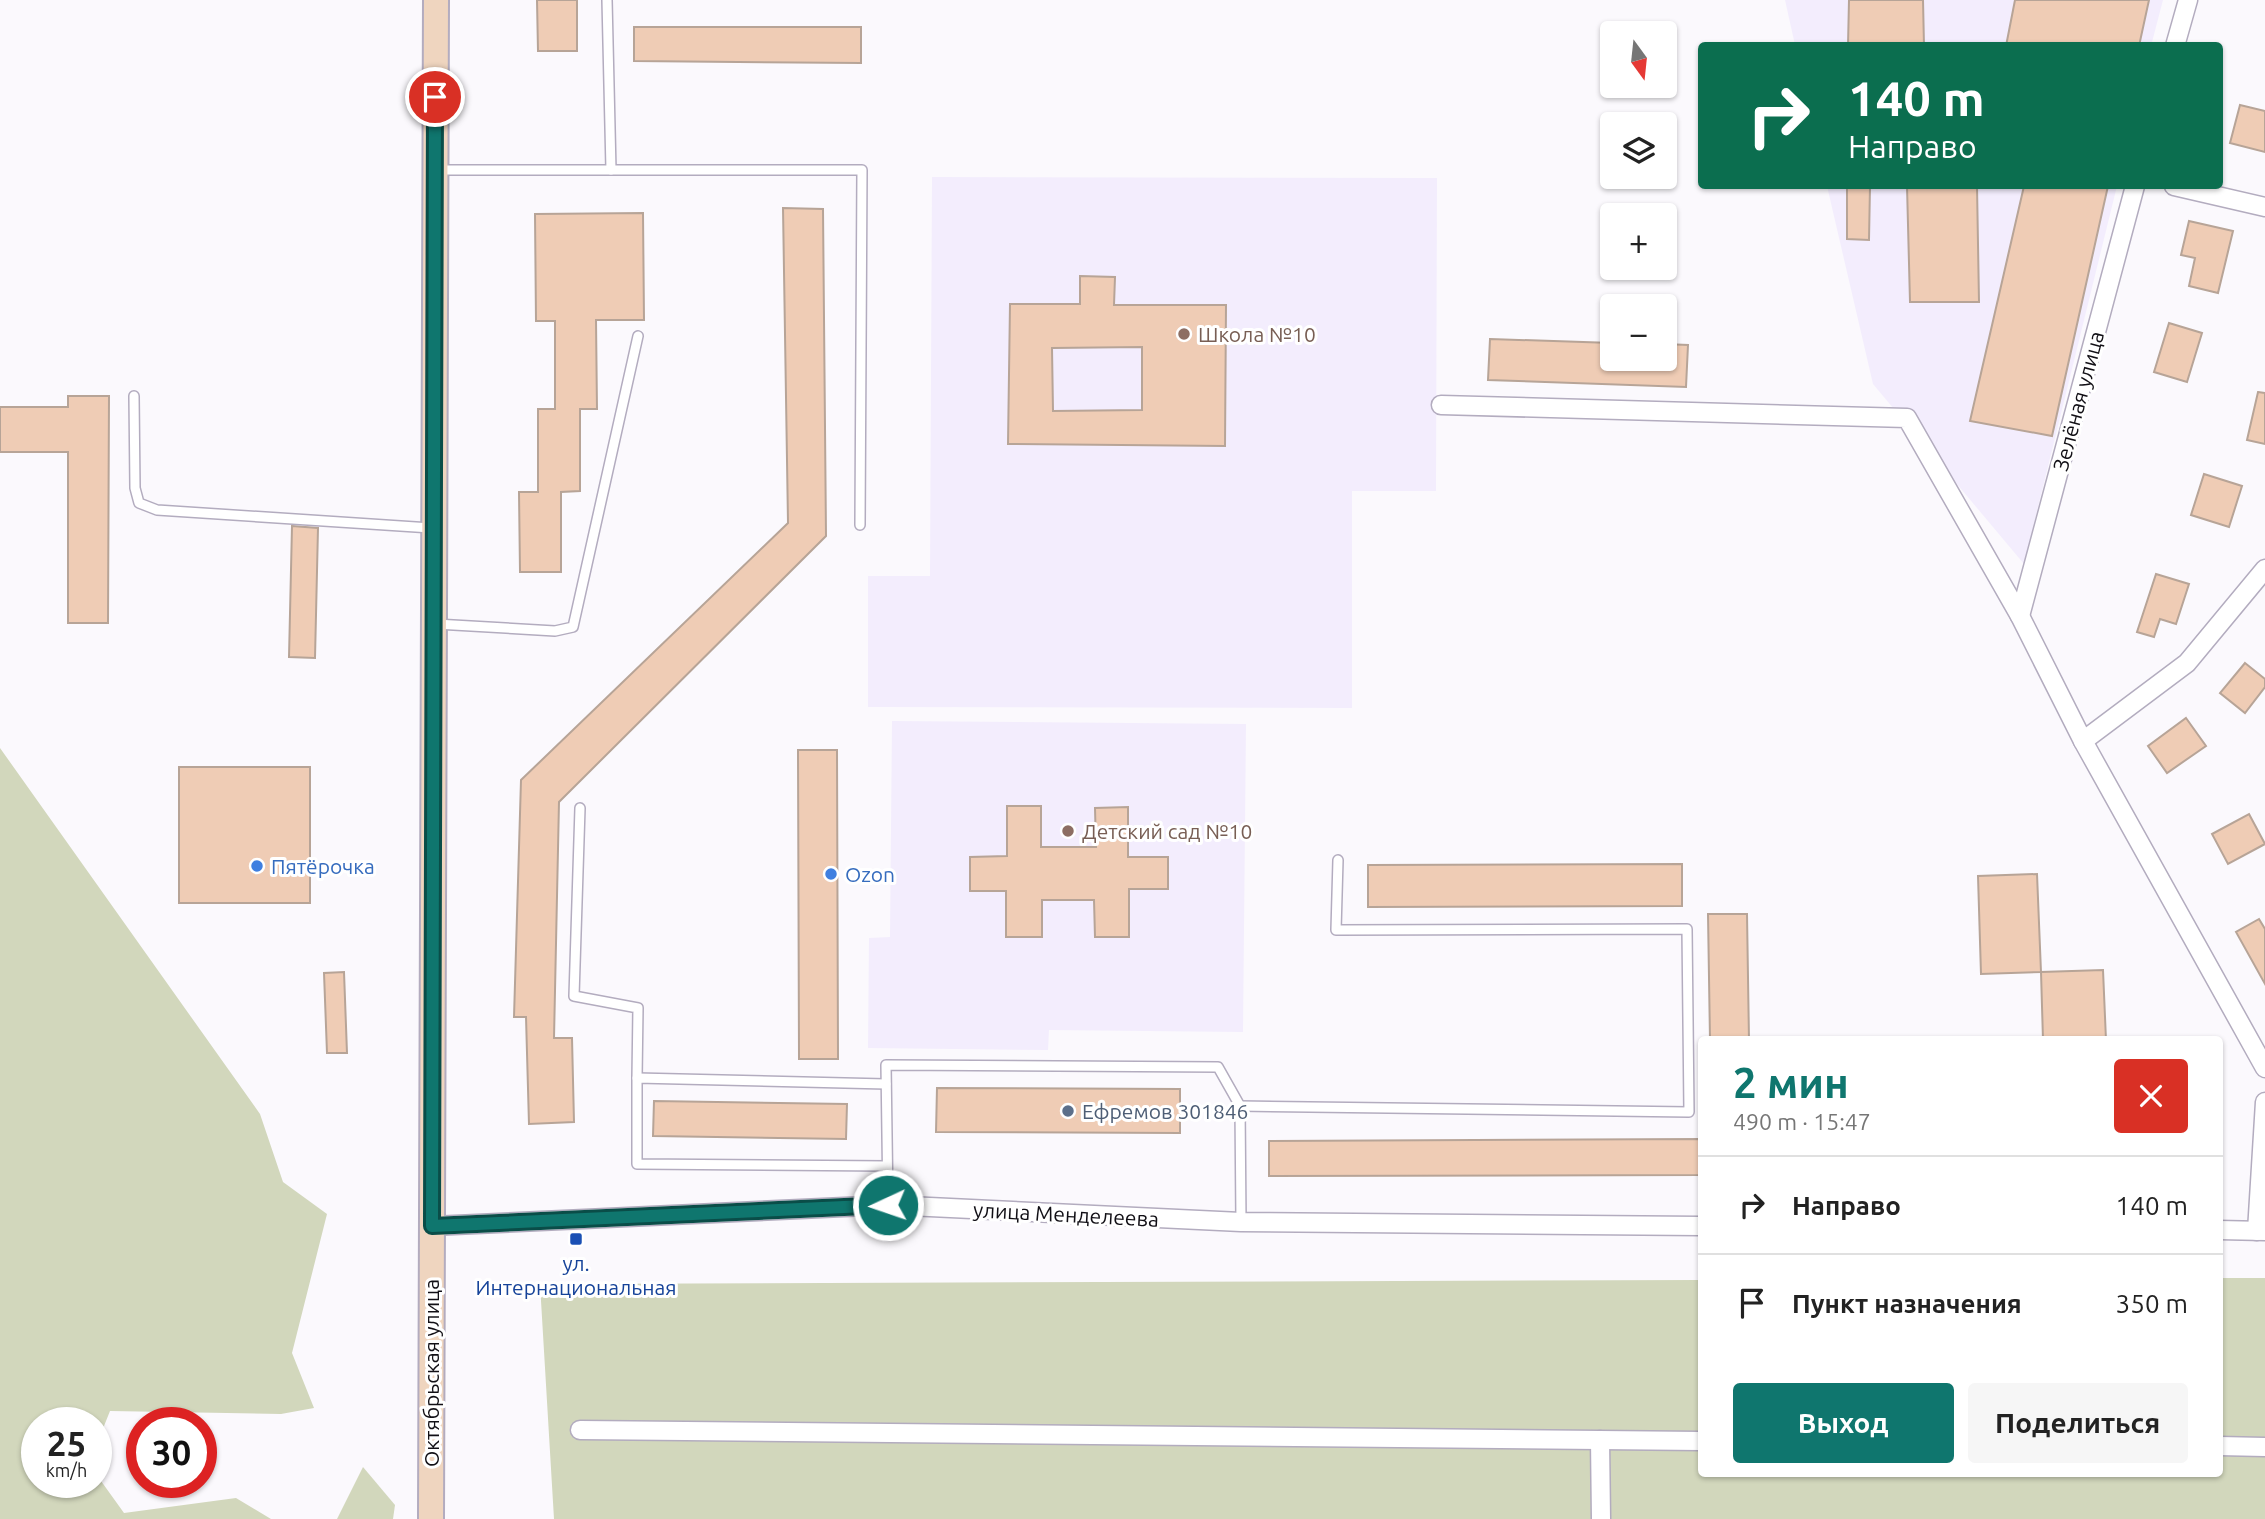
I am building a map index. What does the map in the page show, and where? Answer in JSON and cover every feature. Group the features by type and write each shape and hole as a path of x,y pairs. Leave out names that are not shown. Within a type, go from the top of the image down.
{"street":[{"name":"Октябрьская улица","path":"431,1519 436,0"},
{"path":"2176,42 2188,0"},
{"name":"Зелёная улица","path":"2020,616 2134,189"},
{"path":"2188,189 2265,207"},
{"path":"1441,405 1907,418 2020,616 2083,741 2265,1068"},
{"path":"2083,741 2187,663 2265,569"},
{"path":"2223,1230 2261,1231 2265,1102"},
{"name":"улица Менделеева","path":"432,1226 888,1205 1241,1222 1698,1226"},
{"path":"580,1430 1698,1441"},
{"path":"1600,1440 1601,1519"},
{"path":"2223,1446 2265,1447"}],"lane":[{"path":"607,0 611,170"},
{"path":"434,170 862,170 860,525"},
{"path":"432,624 555,631 573,627 638,335"},
{"path":"134,396 135,488 139,503 157,510 433,528"},
{"path":"580,807 574,996 638,1008 637,1164 887,1166"},
{"path":"1240,1106 1689,1112 1687,929 1336,930 1338,860"},
{"path":"888,1205 886,1065 1219,1067 1240,1106 1241,1222"},
{"path":"637,1078 886,1084"}],"shaded area":[{"path":"1785,0 2163,0 2152,42 1794,42"},
{"name":"Школа №10","path":"932,177 1437,178 1436,491 1352,491 1352,708 868,707 868,576 930,576"},
{"path":"1828,189 2116,189 2024,564 1873,384"},
{"name":"Детский сад №10","path":"892,721 1246,724 1243,1032 1049,1030 1048,1050 868,1048 869,938 890,937"}],"green space":[{"path":"0,748 260,1114 283,1182 327,1214 292,1353 314,1408 281,1414 217,1413 217,1407 126,1407 126,1411 112,1411 112,1407 21,1407 21,1498 112,1496 124,1513 236,1498 271,1519 0,1519"},
{"path":"2223,1278 2265,1278 2265,1519 554,1519 540,1284 1698,1280 1698,1477 2223,1477"},
{"path":"363,1467 395,1505 393,1519 337,1519"}],"building":[{"path":"537,0 577,0 577,51 538,51"},
{"path":"1849,0 1923,0 1924,42 1848,42"},
{"path":"2015,0 2149,0 2140,42 2007,42"},
{"path":"634,27 861,27 861,63 634,61"},
{"path":"2240,105 2265,111 2265,152 2230,143"},
{"path":"1847,189 1870,189 1869,240 1847,239"},
{"path":"1907,189 1977,189 1979,302 1910,302"},
{"path":"2023,189 2107,189 2052,436 1970,421"},
{"path":"783,208 823,209 826,536 559,802 554,1038 572,1038 574,1122 529,1124 526,1017 514,1017 521,780 788,523"},
{"path":"643,213 644,320 596,320 597,409 580,409 580,491 561,492 561,572 520,572 519,492 538,492 538,409 555,409 555,321 536,321 535,214"},
{"path":"2189,221 2233,231 2218,293 2189,286 2195,258 2181,255"},
{"path":"1080,276 1115,277 1114,305 1226,305 1225,446 1008,444 1010,304 1080,304","holes":["1142,347 1142,410 1053,411 1052,348"]},
{"path":"2169,323 2202,333 2187,382 2154,372"},
{"path":"1490,339 1600,343 1600,371 1677,371 1677,345 1688,345 1686,387 1488,380"},
{"path":"2258,392 2265,393 2265,444 2247,440"},
{"path":"68,396 109,396 108,623 68,623 68,452 0,452 0,407 68,407"},
{"path":"2204,474 2242,486 2229,527 2191,515"},
{"path":"292,526 318,528 315,658 289,657"},
{"path":"2156,574 2189,584 2176,624 2160,619 2154,637 2137,632"},
{"path":"2245,663 2265,679 2265,687 2245,713 2220,693"},
{"path":"2186,718 2206,746 2167,773 2148,746"},
{"path":"798,750 837,750 838,1059 799,1059"},
{"path":"179,767 310,767 310,903 179,903"},
{"path":"1007,806 1041,806 1041,847 1096,847 1095,808 1128,807 1128,857 1168,857 1168,889 1129,889 1129,937 1095,937 1094,900 1042,900 1042,937 1006,937 1006,891 970,891 970,857 1007,856"},
{"path":"2249,814 2265,844 2228,864 2212,834"},
{"path":"1682,864 1682,906 1368,907 1368,865"},
{"path":"2037,874 2041,972 1981,974 1978,876"},
{"path":"1708,914 1747,914 1749,1036 1710,1036"},
{"path":"2259,919 2265,929 2265,984 2236,932"},
{"path":"2103,970 2106,1036 2043,1036 2041,972"},
{"path":"344,972 347,1053 327,1053 324,973"},
{"path":"937,1088 1180,1089 1180,1133 936,1132"},
{"path":"654,1101 847,1104 846,1139 653,1136"},
{"path":"1698,1139 1698,1175 1269,1176 1269,1141"}],"place":[{"name":"Школа №10","path":"1184,334"},
{"name":"Детский сад №10","path":"1068,831"},
{"name":"Пятёрочка","path":"257,866"},
{"name":"Ozon","path":"831,874"},
{"name":"Ефремов 301846","path":"1068,1111"},
{"name":"ул. Интернациональная","path":"576,1239"}],"route":[{"path":"435,97 432,1226 888,1205"}]}
